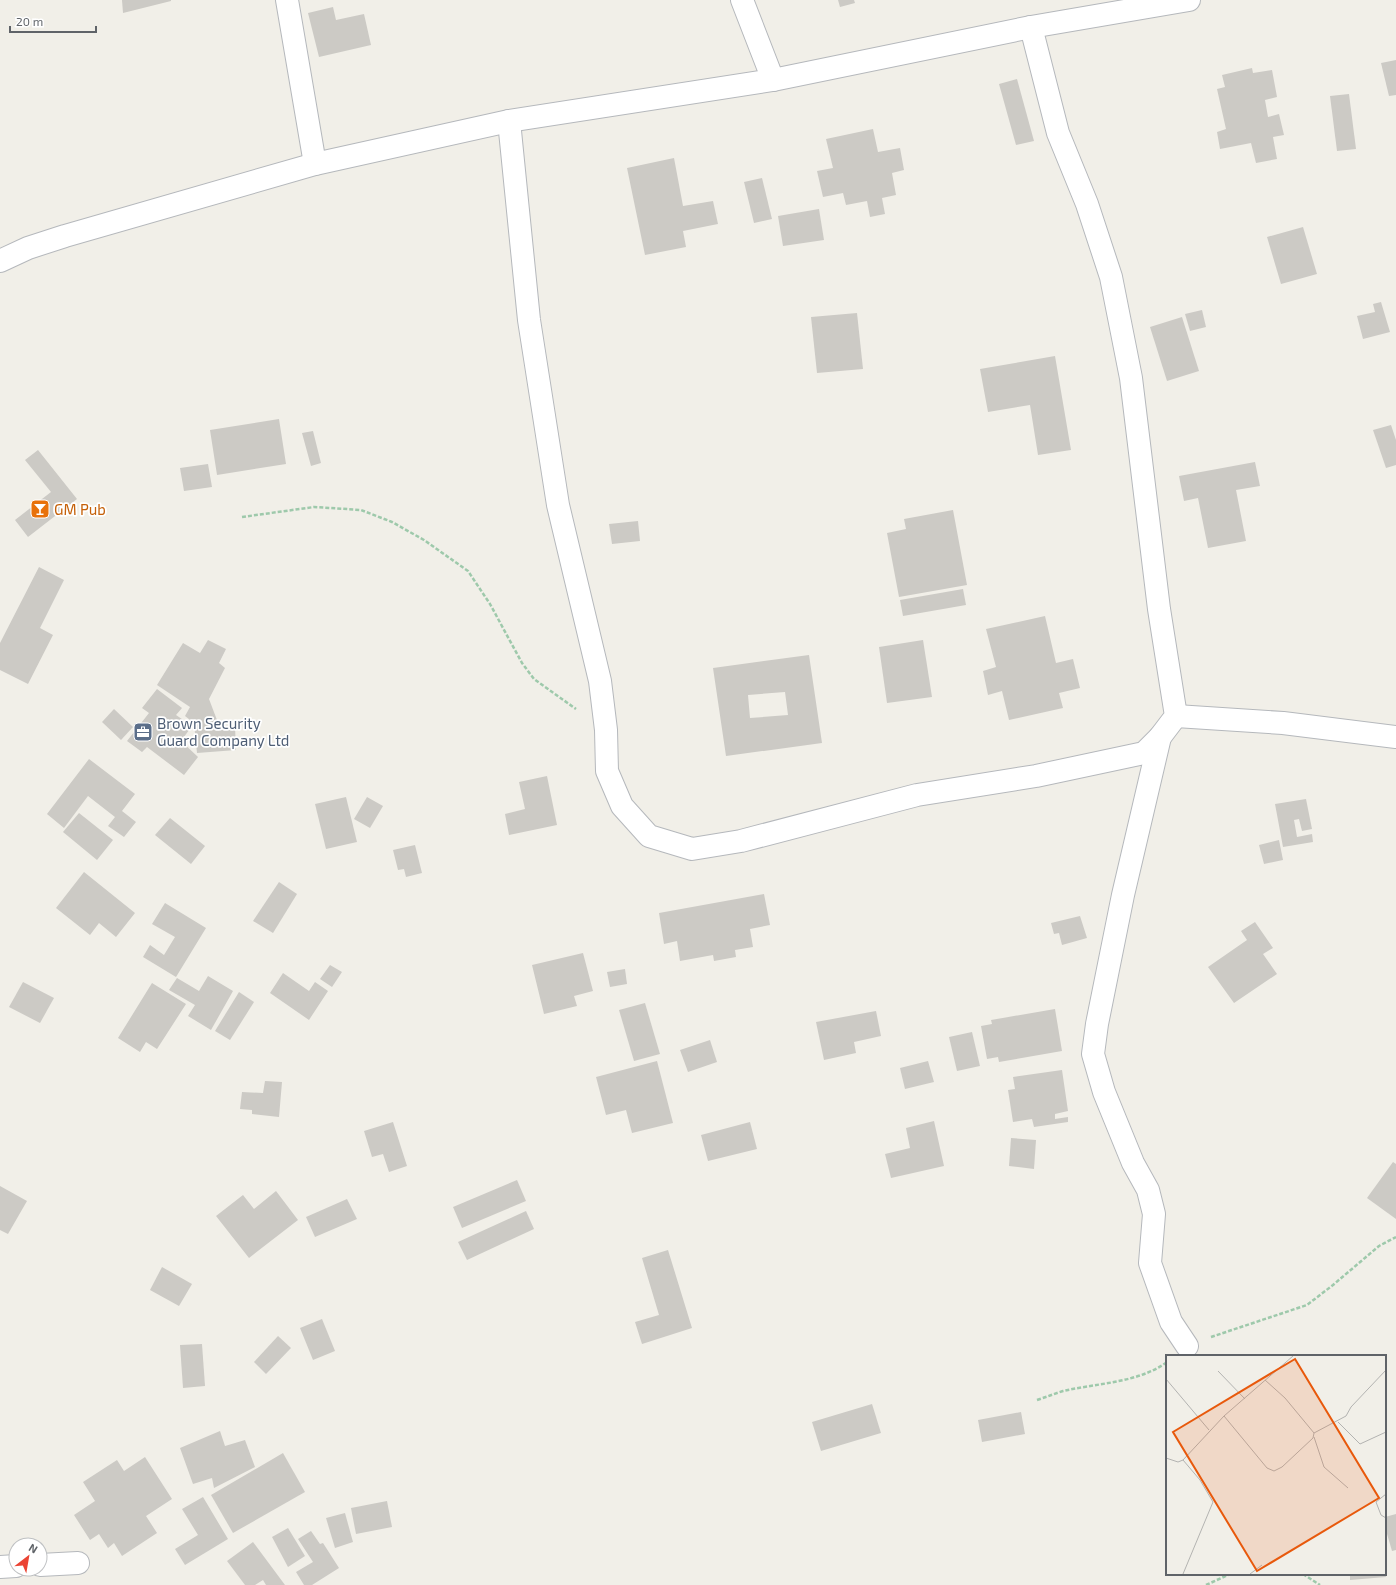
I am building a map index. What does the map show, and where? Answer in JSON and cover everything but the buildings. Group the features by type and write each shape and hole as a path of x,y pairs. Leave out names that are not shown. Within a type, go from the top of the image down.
{"street":[{"path":"287,0 315,164"},
{"path":"742,0 773,80"},
{"path":"0,261 28,248 65,236 315,164 509,121 773,80 1031,27 1189,0"},
{"path":"509,121 529,320 558,505 600,681 606,730 607,771 622,806 649,836 692,849 740,841 917,795 1036,776 1144,753 1160,737 1176,716 1159,609 1131,378 1111,277 1087,204 1058,133 1031,27"},
{"path":"1176,716 1283,723 1396,737"},
{"path":"1160,737 1123,895 1097,1024 1093,1054 1104,1092 1133,1163 1148,1190 1154,1214 1150,1263 1170,1322 1187,1346"},
{"path":"48,1565 78,1563"}],"path":[{"path":"242,517 314,507 361,510 392,522 424,540 468,571 490,604 522,663 534,679 606,730"},
{"path":"1187,1346 1307,1305 1379,1246 1396,1237"},
{"path":"1037,1400 1062,1392 1131,1378 1157,1369 1166,1362"},
{"path":"1206,1585 1228,1575"},
{"path":"1305,1575 1320,1585"}],"place":[{"name":"GM Pub","path":"40,509"},
{"name":"Brown Security Guard Company Ltd","path":"143,732"}]}
